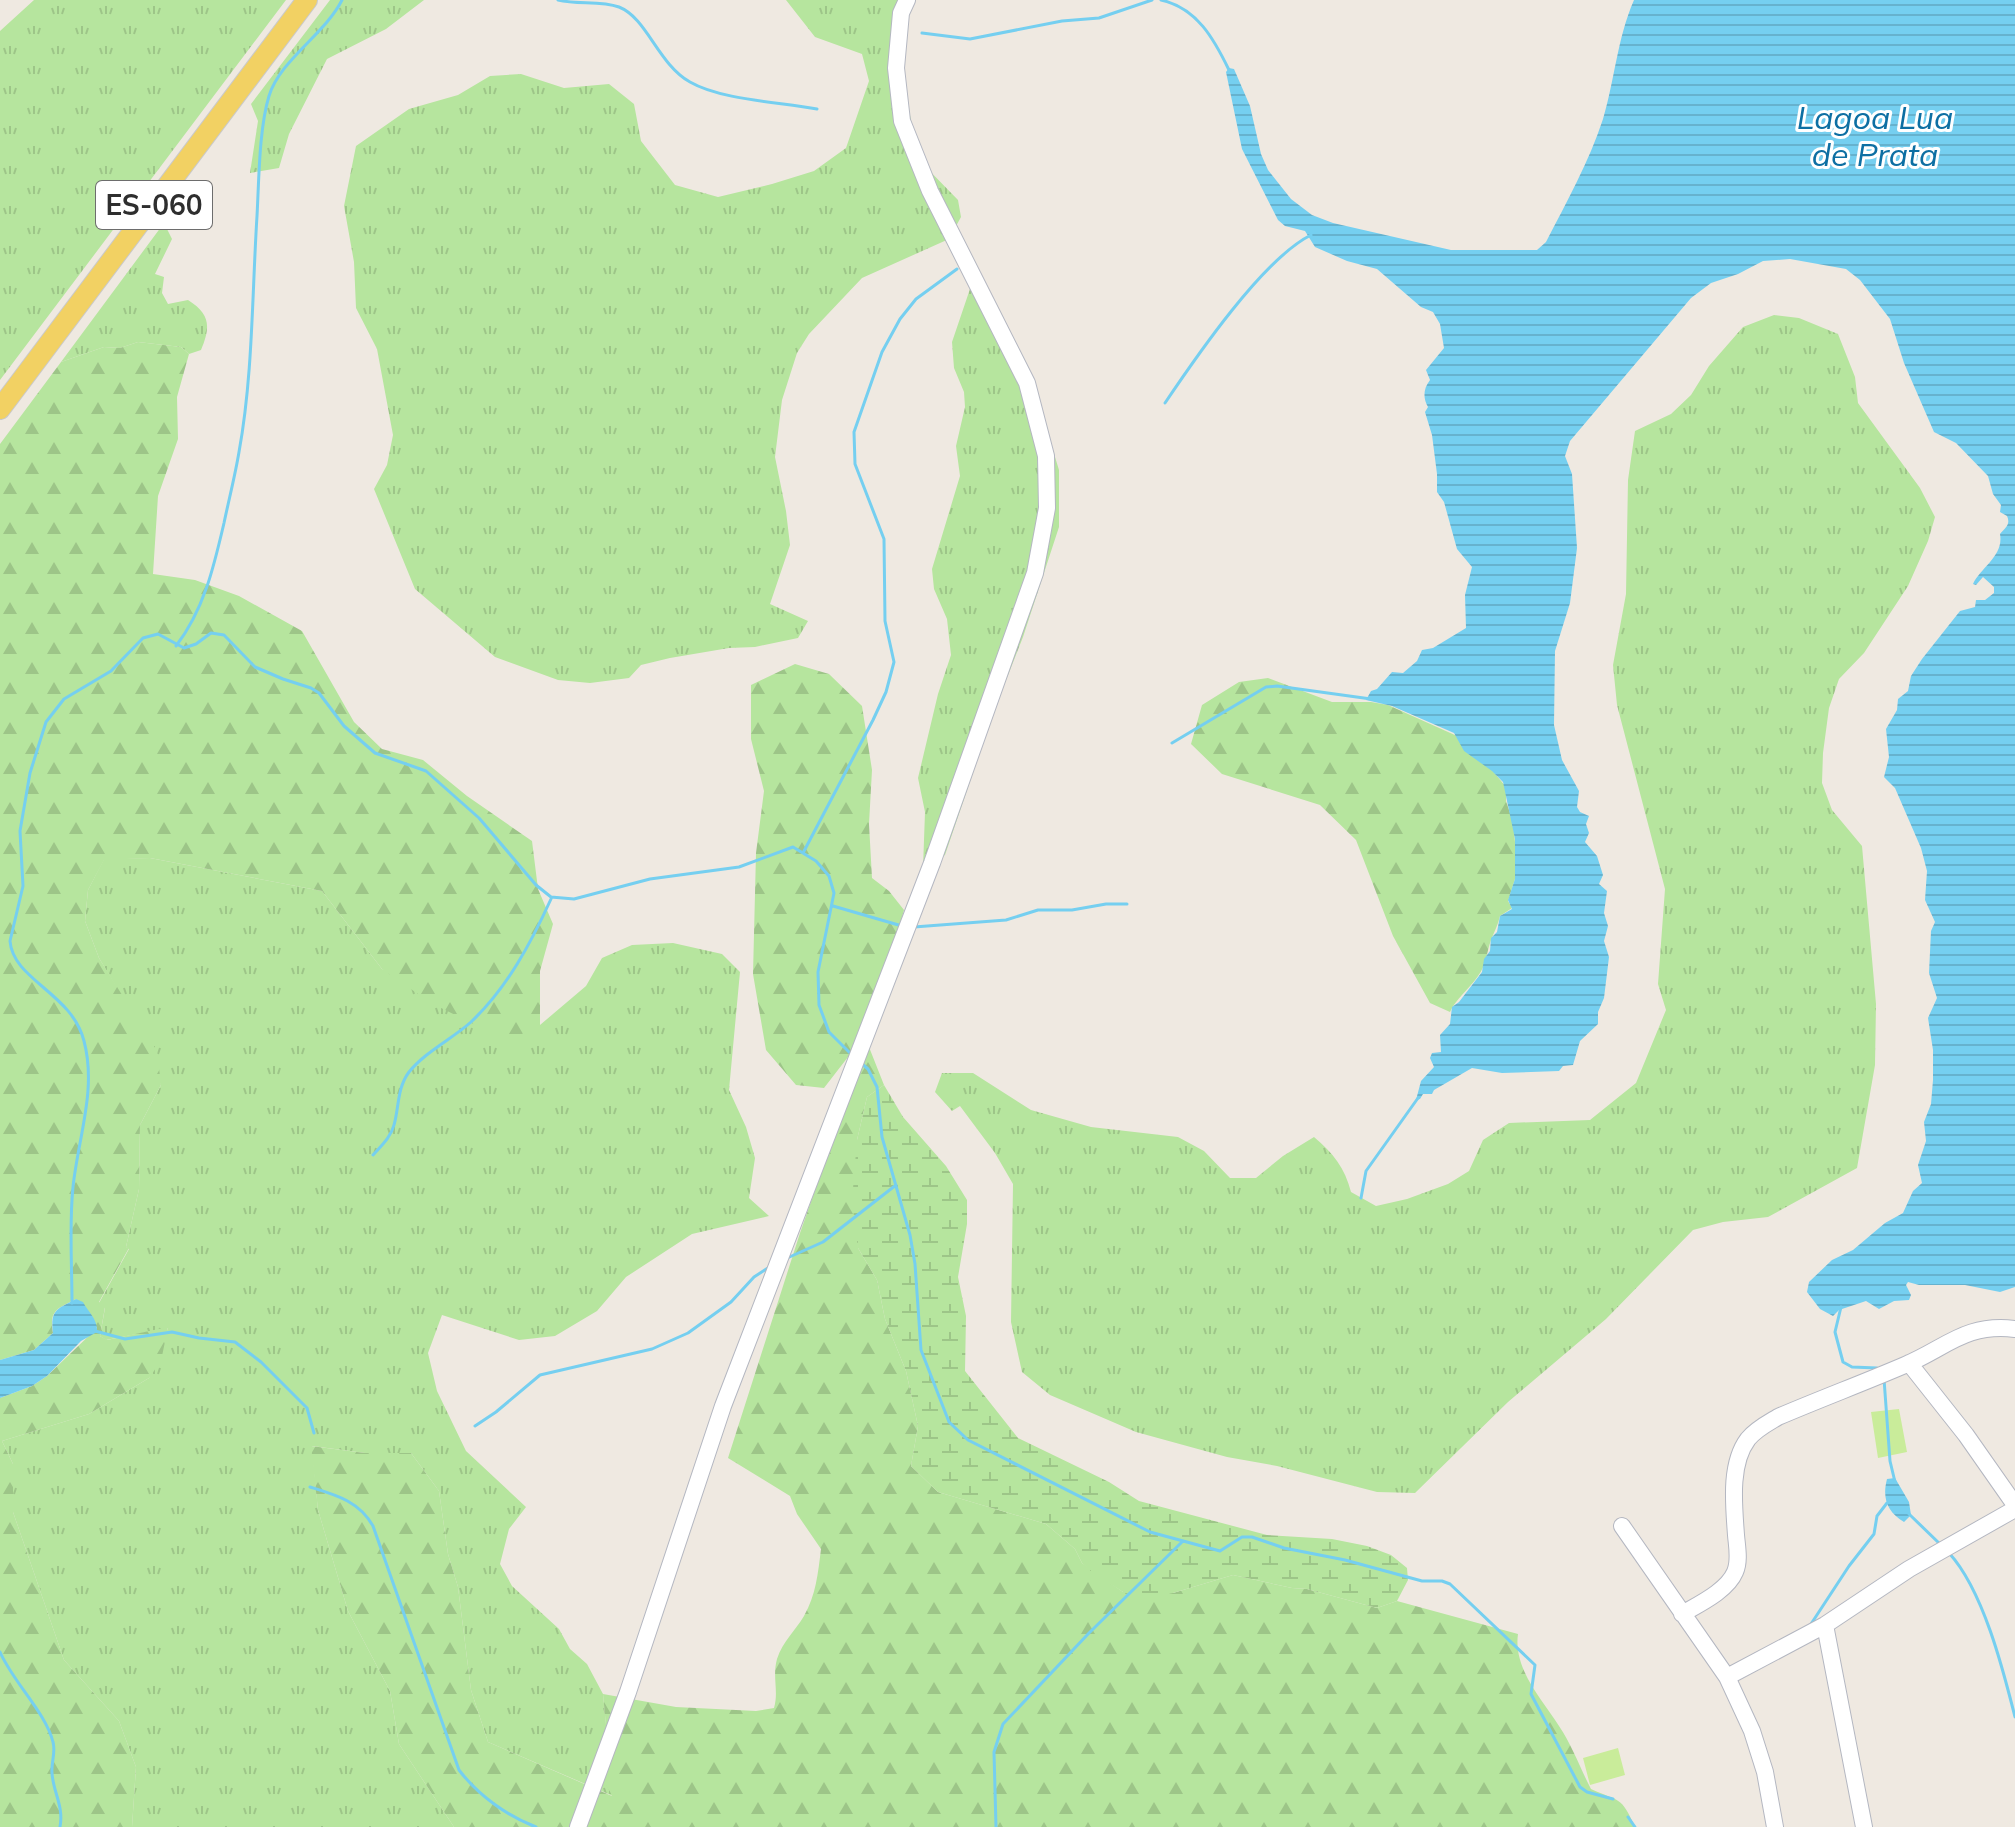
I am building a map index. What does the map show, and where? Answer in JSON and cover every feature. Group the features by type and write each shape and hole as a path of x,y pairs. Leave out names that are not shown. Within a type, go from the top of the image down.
{"main road":[{"name":"ES-060","path":"0,409 307,0"}],"street":[{"path":"578,1827 628,1692 723,1406 932,863 1038,560 1047,508 1046,456 1027,383 930,191 902,121 896,68 901,13 907,0"},
{"path":"1682,1614 1715,1593 1734,1575 1738,1558 1734,1496 1736,1472 1743,1446 1750,1436 1778,1417 1909,1363 1951,1338 2001,1327 2015,1329"},
{"path":"1727,1677 1825,1625 1909,1569 2015,1507 1966,1435 1909,1363"},
{"path":"1622,1526 1727,1677 1752,1731 1765,1772 1775,1827"},
{"path":"1825,1625 1864,1827"}],"green space":[{"path":"34,0 286,0 0,380 0,31"},
{"path":"330,0 424,0 386,29 327,59 289,134 279,168 250,173 258,121 251,104"},
{"path":"786,0 908,0 898,49 918,159 958,200 961,217 949,239 862,278 809,334 797,353 782,400 775,457 790,545 770,604 808,621 798,638 670,658 641,665 629,678 590,683 558,680 495,657 415,589 374,489 387,465 393,435 377,349 356,308 354,262 344,206 356,146 409,109 458,95 490,76 521,74 564,88 609,84 634,104 641,141 675,185 718,197 814,171 846,148 869,81 862,54 815,37"},
{"path":"164,223 172,239 155,274 164,277 162,293 168,304 188,300 201,310 207,327 201,350 189,354 181,347 138,342 120,348 104,347 61,362"},
{"path":"971,286 1040,408 1059,470 1059,527 945,855 923,868 925,812 918,778 938,694 951,655 947,619 934,589 932,569 960,476 956,446 965,407 964,392 954,368 952,342"},
{"path":"1774,315 1799,318 1838,334 1855,377 1858,403 1920,488 1935,517 1908,586 1864,653 1839,679 1829,708 1823,753 1822,783 1832,810 1862,846 1876,1004 1875,1065 1857,1168 1768,1217 1723,1222 1693,1230 1606,1319 1508,1402 1415,1493 1377,1492 1277,1466 1227,1457 1136,1432 1050,1395 1022,1372 1011,1322 1013,1184 995,1153 960,1106 952,1111 935,1092 942,1073 973,1073 1031,1110 1091,1127 1178,1137 1204,1151 1230,1178 1256,1178 1314,1137 1337,1162 1351,1192 1376,1206 1448,1184 1469,1171 1483,1140 1509,1123 1590,1120 1636,1083 1666,1010 1658,984 1665,889 1617,705 1613,665 1626,594 1628,480 1635,431 1671,414 1691,395 1709,366 1743,327"},
{"path":"138,342 181,347 189,354 177,397 178,439 158,496 153,574 195,580 239,596 302,631 354,722 382,749 423,760 467,796 532,841 538,889 553,924 540,971 540,1025 508,1041 431,1003 382,969 322,891 150,858 104,860 88,890 85,921 99,958 157,1051 161,1085 140,1125 139,1189 126,1247 129,1248 99,1302 105,1307 100,1336 107,1340 168,1327 161,1361 149,1378 89,1414 2,1441 13,1464 13,1512 64,1660 119,1721 136,1767 132,1827 0,1827 0,1398 32,1386 47,1376 97,1328 76,1299 56,1311 52,1319 53,1333 34,1350 0,1360 0,444 61,362 104,347 120,348"},
{"path":"795,664 829,674 862,706 872,770 869,824 872,878 889,891 904,910 867,1042 884,1085 867,1097 857,1140 858,1248 877,1280 885,1319 906,1371 918,1426 911,1466 938,1492 1046,1524 1075,1549 1082,1563 1123,1592 1173,1593 1233,1575 1307,1589 1377,1608 1397,1601 1518,1634 1524,1671 1564,1733 1591,1789 1622,1804 1635,1827 454,1827 399,1744 390,1691 348,1611 318,1510 311,1446 365,1453 411,1453 439,1491 448,1554 458,1587 471,1690 488,1742 612,1796 605,1782 603,1694 676,1707 756,1711 774,1708 777,1659 804,1616 814,1592 821,1549 797,1514 790,1496 728,1458 800,1233 866,1044 848,1057 824,1088 796,1085 766,1050 753,974 756,853 764,791 751,739 751,685"},
{"path":"1268,678 1332,702 1388,705 1457,736 1465,751 1492,770 1506,787 1515,842 1515,879 1508,901 1512,908 1500,916 1481,972 1450,1012 1430,1003 1393,936 1356,840 1320,805 1222,774 1191,744 1202,705 1239,682"},
{"path":"150,858 322,891 382,969 540,1025 586,986 602,958 632,945 673,943 722,954 740,972 729,1090 746,1127 755,1158 749,1198 769,1216 692,1234 626,1277 597,1311 555,1336 519,1340 442,1315 428,1353 437,1391 466,1451 526,1507 509,1529 500,1564 512,1586 559,1629 570,1649 587,1664 603,1694 613,1796 488,1742 471,1690 458,1587 448,1554 439,1491 411,1453 365,1453 312,1446 318,1510 348,1611 390,1691 399,1744 454,1827 132,1827 136,1767 119,1721 64,1660 13,1512 13,1464 2,1441 89,1414 149,1378 168,1328 106,1340 100,1336 105,1308 99,1303 129,1249 126,1247 139,1189 140,1125 161,1085 124,1000 99,958 85,921 88,890 104,859"},
{"path":"884,1085 903,1117 946,1166 967,1200 967,1224 958,1277 966,1316 965,1371 1018,1438 1109,1482 1139,1501 1267,1535 1332,1539 1367,1546 1391,1555 1407,1568 1408,1580 1397,1601 1377,1608 1307,1589 1233,1575 1144,1599 1123,1592 1092,1572 1082,1563 1075,1549 1046,1524 938,1492 911,1466 918,1426 906,1371 885,1319 877,1280 858,1248 852,1201 857,1140 867,1097"},
{"path":"1899,1409 1907,1452 1878,1458 1871,1412"},
{"path":"1618,1748 1625,1775 1590,1785 1583,1758"}],"water":[{"name":"Lagoa Lua de Prata","path":"1634,0 2015,0 2015,1287 2000,1292 1965,1285 1919,1285 1908,1282 1909,1300 1894,1301 1879,1309 1866,1301 1839,1310 1833,1316 1820,1309 1807,1292 1809,1282 1832,1260 1853,1250 1885,1223 1903,1213 1913,1191 1922,1183 1918,1165 1926,1141 1924,1122 1931,1104 1933,1080 1933,1050 1928,1018 1937,998 1929,973 1931,931 1935,922 1925,900 1927,871 1921,848 1895,788 1884,777 1889,757 1886,729 1897,710 1898,699 1908,691 1911,676 1960,611 1975,607 1976,600 1985,600 1994,593 1994,587 1983,577 1976,585 1973,584 1999,549 2000,534 2008,522 2007,516 2000,512 2001,505 1993,494 1988,476 1956,443 1934,432 1904,363 1890,319 1860,280 1846,269 1790,259 1763,261 1711,283 1691,298 1570,441 1565,456 1572,474 1577,548 1570,603 1555,651 1554,725 1562,760 1579,791 1577,807 1589,816 1586,824 1589,833 1585,842 1597,856 1603,875 1599,884 1607,891 1604,913 1608,926 1604,941 1609,957 1598,1024 1580,1041 1573,1065 1563,1066 1559,1071 1502,1073 1472,1068 1432,1094 1423,1094 1416,1100 1421,1081 1434,1067 1430,1058 1432,1053 1441,1052 1440,1035 1450,1024 1452,1007 1482,972 1500,916 1512,909 1508,900 1515,879 1515,839 1503,782 1464,751 1454,733 1392,706 1366,700 1371,691 1377,689 1392,672 1403,673 1417,661 1422,650 1433,648 1466,628 1465,595 1472,567 1457,549 1444,502 1437,492 1432,435 1425,412 1428,407 1425,390 1430,380 1426,370 1444,348 1440,324 1433,312 1421,307 1377,269 1347,261 1315,247 1305,231 1285,226 1278,220 1242,149 1226,72 1229,68 1234,69 1250,106 1261,154 1268,170 1291,199 1312,215 1333,223 1451,250 1537,250 1546,242 1597,135"},
{"path":"76,1299 83,1302 92,1316 97,1332 81,1341 47,1376 32,1386 0,1398 0,1360 34,1350 53,1333 56,1311"},
{"path":"1895,1478 1909,1502 1911,1515 1904,1522 1893,1514 1886,1498 1887,1479"}],"waterway":[{"path":"176,646 194,618 207,587 244,423 250,364 261,139 269,96 292,59 325,24 342,0"},
{"path":"558,0 612,5 629,13 669,64 690,82 703,88 734,97 817,109"},
{"path":"922,33 970,39 1062,21 1099,18 1152,0"},
{"path":"1161,0 1185,10 1203,26 1229,70"},
{"path":"1165,403 1212,336 1252,287 1292,247 1311,235"},
{"path":"803,853 873,720 886,692 894,662 885,621 884,539 855,464 854,432 882,352 900,319 916,299 957,269"},
{"path":"72,1303 72,1201 88,1096 87,1059 84,1041 68,1011 21,966 14,955 10,941 23,886 20,831 30,773 46,722 64,699 111,671 143,638 158,634 184,648 211,633 224,635 255,667 319,693 344,726 375,753 426,771 479,818 536,885 551,897 574,899 650,879 739,867 793,847 816,861 829,876 834,893 818,972 819,1005 829,1032 851,1054"},
{"path":"1172,743 1266,687 1371,699"},
{"path":"373,1155 393,1129 400,1091 409,1072 471,1022 496,995 526,948 551,899"},
{"path":"914,927 1006,920 1038,910 1127,904"},
{"path":"833,906 902,926"},
{"path":"860,1062 868,1069 877,1087 882,1137 910,1235 915,1264 921,1350 949,1422 968,1440 1150,1532 1220,1551 1242,1537 1252,1537 1284,1548 1345,1560 1422,1581 1450,1584 1535,1665 1531,1694 1580,1787 1613,1799"},
{"path":"1361,1198 1366,1171 1418,1098"},
{"path":"785,1259 823,1242 896,1185"},
{"path":"475,1426 540,1375 652,1349 688,1333 731,1302 754,1277 771,1266"},
{"path":"1841,1307 1835,1332 1843,1362 1852,1367 1877,1368"},
{"path":"95,1331 125,1339 172,1332 235,1342 261,1362 307,1408 314,1433"},
{"path":"1884,1379 1890,1461 1895,1482"},
{"path":"310,1487 354,1505 373,1526 459,1770 494,1804 536,1827"},
{"path":"1811,1624 1874,1534 1877,1516 1887,1503"},
{"path":"1909,1514 1941,1545"},
{"path":"996,1827 994,1752 1003,1724 1089,1633 1182,1542"},
{"path":"1949,1553 1982,1608 2015,1717"},
{"path":"0,1652 49,1731 54,1746 52,1773 61,1812 60,1827"},
{"path":"1628,1817 1635,1827"}]}
